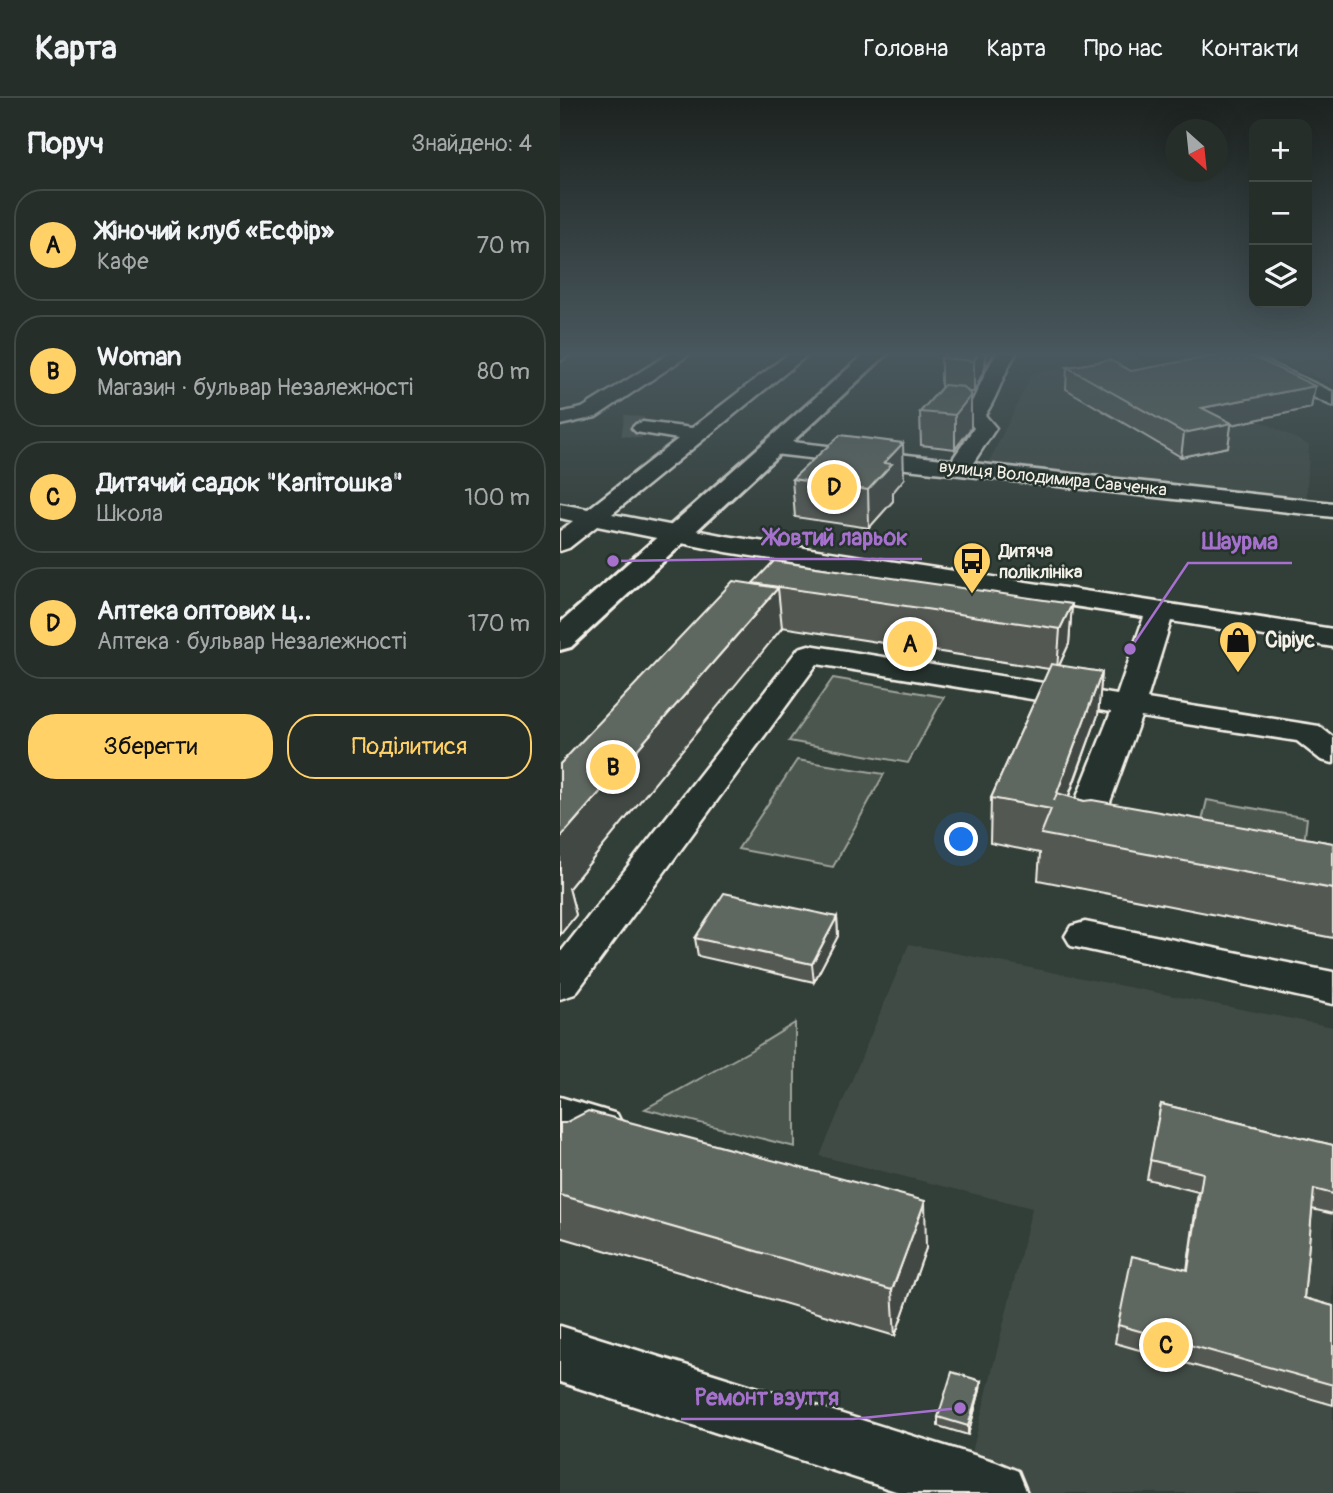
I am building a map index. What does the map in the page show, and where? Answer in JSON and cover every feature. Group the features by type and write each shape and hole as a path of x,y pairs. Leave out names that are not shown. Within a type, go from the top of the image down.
{"main road":[{"path":"560,640 674,534 807,417"}],"street":[{"path":"560,543 718,417"},
{"path":"958,468 985,428 976,417"},
{"path":"565,418 610,423"},
{"path":"643,428 695,435"},
{"name":"вулиця Володимира Савченка","path":"774,447 1333,510"},
{"path":"560,511 674,534 1333,638"},
{"path":"1082,832 1129,706 1160,611"},
{"path":"560,983 809,654 1307,733 1333,753"},
{"path":"1085,936 1333,988"},
{"path":"560,1354 996,1493"}],"shaded area":[{"path":"1011,417 1253,417 1309,445 1306,507 985,470"},
{"path":"833,678 944,697 908,763 789,741"},
{"path":"797,760 884,774 833,867 738,849"},
{"path":"1207,800 1307,818 1303,853 1199,834"},
{"path":"909,944 1333,1027 1333,1493 962,1493 1032,1208 820,1156"},
{"path":"795,1023 795,1147 645,1109 748,1052"}],"building":[{"path":"1156,417 1220,417 1232,423 1184,433"},
{"path":"840,435 903,443 884,463 892,464 868,490 792,479"},
{"path":"774,561 1072,604 1060,629 753,583"},
{"path":"733,581 778,588 560,838 560,764"},
{"path":"1051,664 1102,672 1054,801 1057,793 1084,801 1092,800 1333,843 1333,889 1041,834 1051,809 991,798"},
{"path":"724,893 837,917 812,964 695,938"},
{"path":"1161,1104 1333,1145 1333,1194 1314,1189 1304,1298 1333,1306 1333,1385 1118,1325 1132,1256 1188,1270 1203,1173 1150,1160"},
{"path":"588,1111 925,1201 892,1290 560,1195 560,1123"},
{"path":"952,1372 981,1381 968,1426 938,1417"}],"tunnel":[{"path":"623,425 643,428"}],"place":[{"name":"Аптека оптових ц‥","path":"834,487"},
{"name":"Жовтий ларьок","path":"613,561"},
{"name":"Дитяча поліклініка","path":"972,595"},
{"name":"Жіночий клуб «Есфір»","path":"910,644"},
{"name":"Шаурма","path":"1130,649"},
{"name":"Сіріус","path":"1238,674"},
{"name":"Woman","path":"613,767"},
{"name":"Дитячий садок \"Капітошка\"","path":"1166,1345"},
{"name":"Ремонт взуття","path":"960,1408"}]}
